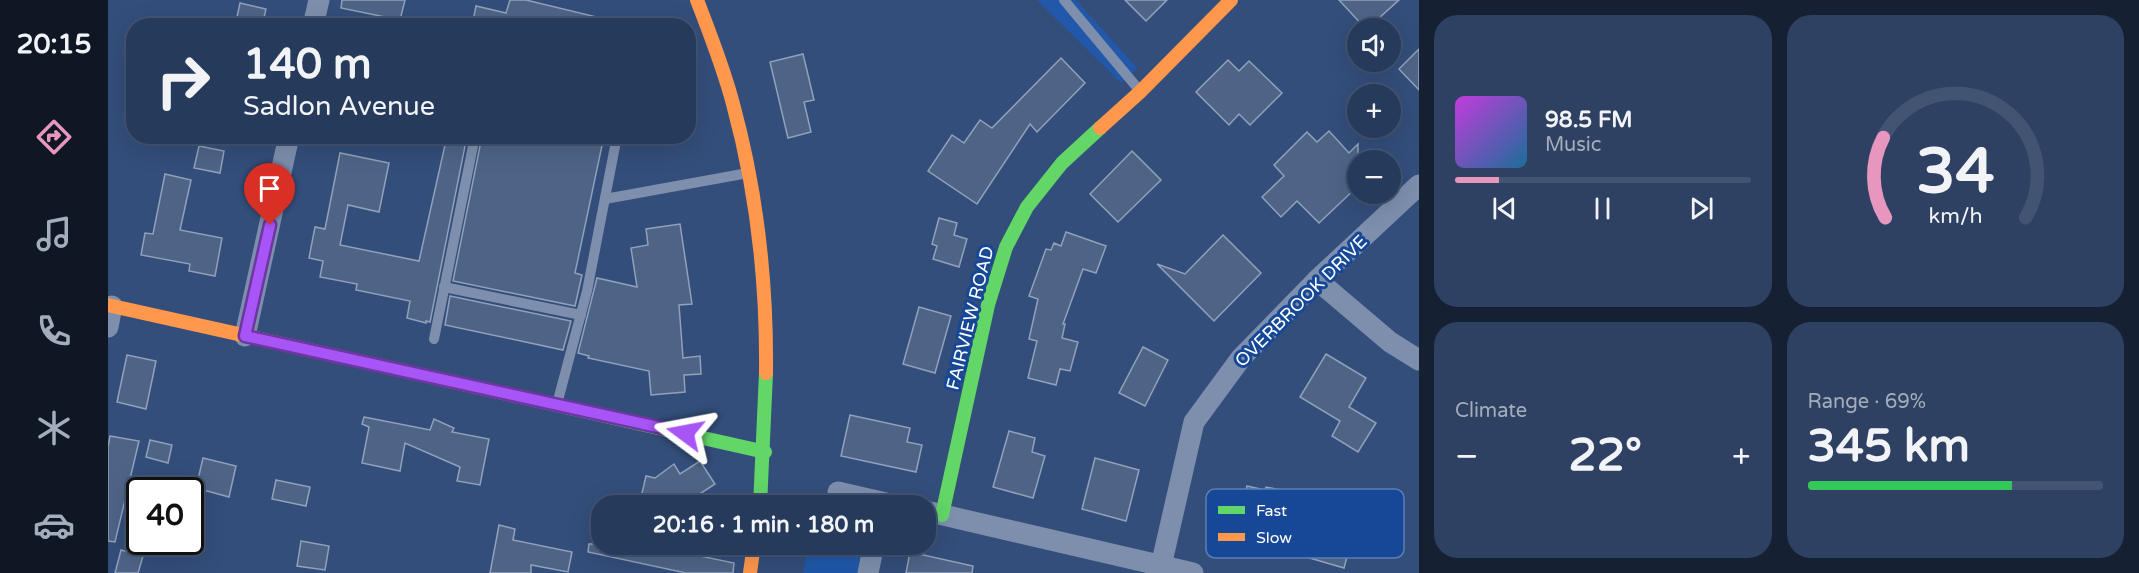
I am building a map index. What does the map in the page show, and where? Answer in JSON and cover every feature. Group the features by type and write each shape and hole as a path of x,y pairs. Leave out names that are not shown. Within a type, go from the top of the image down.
{"street":[{"path":"315,18 319,0"},
{"path":"697,0 733,105 758,230 764,287 766,361 765,452 761,495"},
{"name":"FAIRVIEW ROAD","path":"936,505 988,305 1006,247 1028,207 1062,163 1140,92 1231,0"},
{"path":"245,336 287,144"},
{"name":"OVERBROOK DRIVE","path":"1161,566 1194,422 1241,358 1317,280 1419,185"},
{"path":"1317,280 1390,342 1419,360"},
{"path":"109,313 245,336 765,452"},
{"path":"838,492 850,495"},
{"path":"936,513 1193,573"},
{"path":"750,573 752,555"},
{"path":"868,573 872,555"}],"lane":[{"path":"1064,0 1140,92"},
{"path":"434,339 473,144"},
{"path":"557,404 581,315 615,144"},
{"path":"605,199 748,172"},
{"path":"444,286 581,315"}],"shaded area":[{"path":"1037,0 1076,0 1137,68 1121,83"},
{"path":"807,555 861,555 857,573 803,573"}],"building":[{"path":"342,0 405,0 400,18 341,8"},
{"path":"510,0 526,0 601,18 474,18 476,6 506,13"},
{"path":"1125,0 1167,0 1146,21"},
{"path":"1339,0 1399,0 1379,18 1356,18"},
{"path":"240,3 266,9 264,18 237,18"},
{"path":"1419,49 1419,90 1401,71 1401,67"},
{"path":"803,54 814,100 804,102 811,132 788,138 770,62"},
{"path":"1061,58 1085,83 1037,132 1030,124 977,204 928,171 952,135 964,143 980,120 992,128"},
{"path":"1228,60 1239,71 1249,61 1282,93 1250,125 1239,114 1229,125 1196,92"},
{"path":"1329,131 1347,151 1347,196 1319,223 1297,201 1281,217 1262,197 1284,176 1274,165 1307,132 1317,142"},
{"path":"445,144 465,144 430,322 426,321 426,323 407,318 410,301 356,290 357,284 320,277 323,261 309,258 315,227 325,229 340,153 389,163 379,212 348,205 340,245 419,261"},
{"path":"480,144 602,144 575,273 582,275 575,306 453,281"},
{"path":"199,146 224,151 220,173 194,168"},
{"path":"1132,151 1161,180 1118,222 1090,194"},
{"path":"165,174 191,180 180,230 222,238 215,276 189,271 190,264 141,255 145,233 153,234"},
{"path":"939,218 957,223 954,235 967,239 959,267 933,259 937,246 932,244"},
{"path":"680,224 692,304 679,305 683,358 700,356 701,374 684,375 685,392 651,395 649,371 588,358 589,356 578,353 597,278 637,287 631,248 648,245 646,229"},
{"path":"1066,232 1106,246 1096,273 1083,269 1063,324 1065,324 1062,338 1078,342 1070,371 1060,369 1056,385 1028,378 1037,341 1029,339 1038,299 1029,296 1046,249 1051,250 1054,243 1061,246"},
{"path":"1223,235 1261,273 1214,321 1157,264 1185,274"},
{"path":"450,296 571,321 563,350 445,325"},
{"path":"919,307 951,316 935,373 903,364"},
{"path":"1143,347 1168,360 1145,406 1119,393"},
{"path":"1326,354 1366,378 1349,407 1376,423 1358,452 1332,436 1340,421 1300,397"},
{"path":"127,355 156,361 146,409 117,402"},
{"path":"850,415 910,428 907,442 922,445 916,472 841,456"},
{"path":"364,417 430,430 434,419 454,428 452,432 489,439 480,485 457,481 460,467 405,443 400,471 362,463 369,427 362,424"},
{"path":"1009,431 1035,438 1032,452 1045,456 1033,498 993,487"},
{"path":"110,436 139,441 130,477 126,477 126,496 115,542 108,541"},
{"path":"150,440 172,445 168,463 146,457"},
{"path":"203,458 236,466 229,497 204,490 204,477 199,477"},
{"path":"1095,458 1139,470 1126,521 1082,509"},
{"path":"700,461 715,484 698,495 642,495 646,476 655,478 674,464 680,474"},
{"path":"276,480 310,487 306,506 272,499"},
{"path":"499,525 515,529 513,540 572,552 568,572 531,565 531,573 490,573"},
{"path":"301,541 329,546 325,570 297,566"},
{"path":"121,550 126,551 126,555 143,556 138,573 115,573"},
{"path":"602,555 695,555 734,563 733,573 686,573"},
{"path":"909,555 924,555 973,566 972,573 906,573"},
{"path":"1309,558 1347,558 1344,568"}],"traffic: fast":[{"path":"942,515 988,305 1006,247 1027,207 1062,163 1100,128"},
{"path":"760,495 766,373"},
{"path":"525,398 765,452"}],"traffic: slow":[{"path":"697,0 729,91 748,170 759,238 765,305 766,373"},
{"path":"1100,128 1140,92 1231,0"},
{"path":"108,305 525,398"},
{"path":"750,573 752,555"}],"route":[{"path":"270,225 245,336 685,433"}]}
